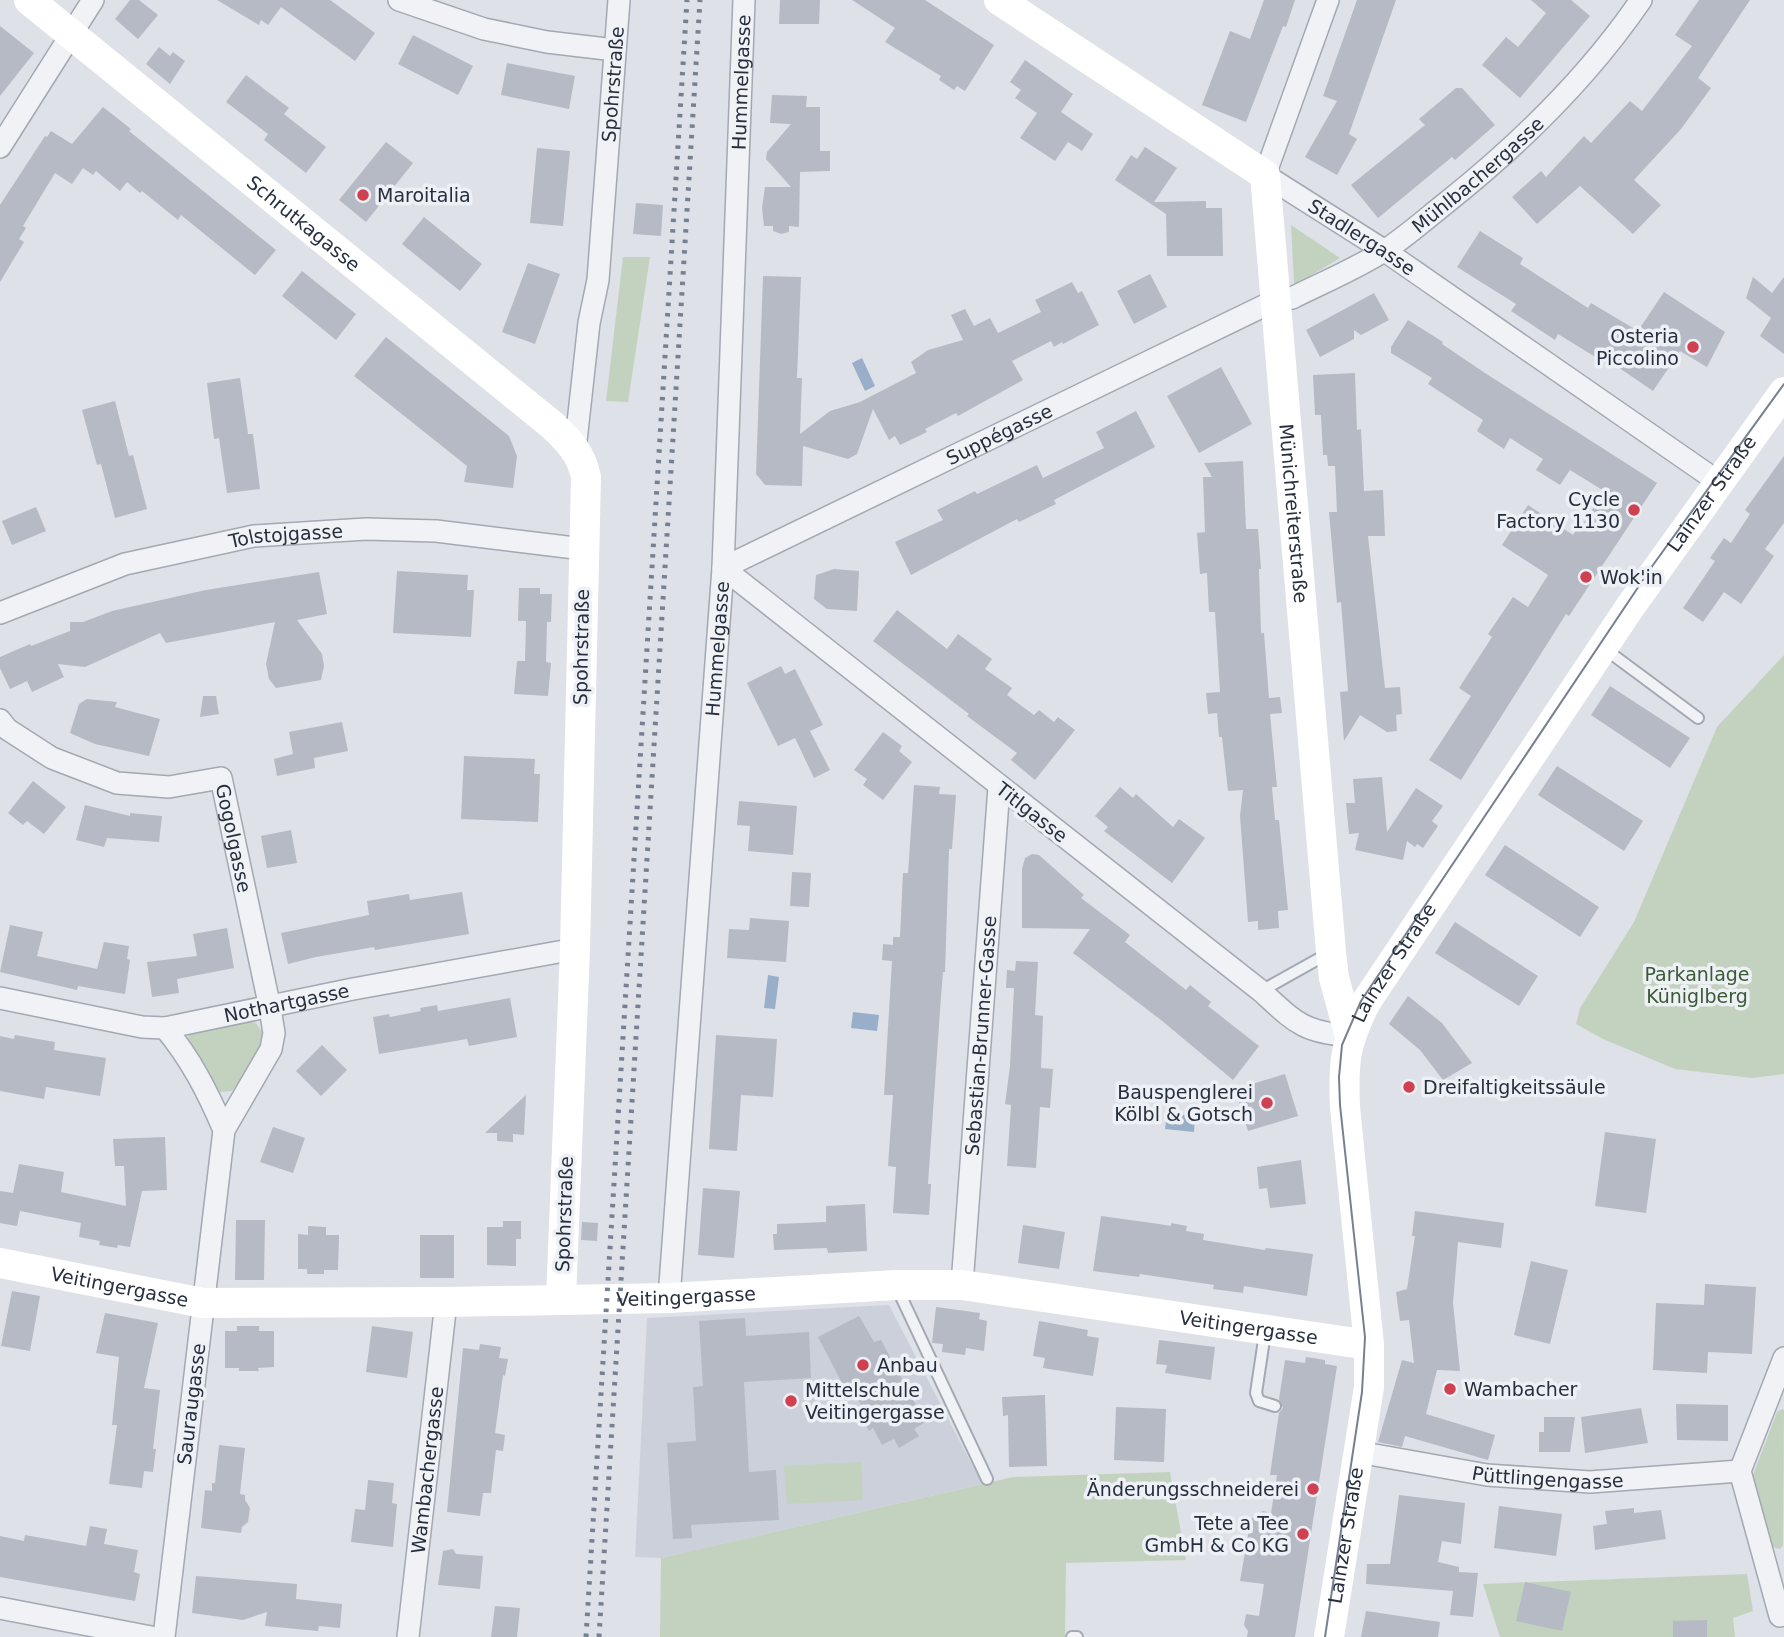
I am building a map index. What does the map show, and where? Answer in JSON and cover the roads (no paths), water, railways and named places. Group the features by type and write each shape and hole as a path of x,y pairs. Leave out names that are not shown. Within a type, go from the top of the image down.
{"street":[{"name":"Schrutkagasse","path":"29,0 532,409 565,437 575,450"},
{"path":"0,148 93,0"},
{"path":"399,0 484,29 547,42 615,50"},
{"name":"Spohrstraße","path":"561,1299 575,948 586,477 582,461 575,450 589,323 598,280 619,0"},
{"name":"Hummelgasse","path":"669,1298 723,568 744,0"},
{"name":"Stadlergasse","path":"999,0 1385,251 1720,483"},
{"name":"Münichreiterstraße","path":"1328,0 1265,175 1331,952 1334,978 1350,1036"},
{"name":"Mühlbachergasse","path":"1276,300 1292,298 1385,251 1489,168 1579,81 1641,0"},
{"name":"Suppégasse","path":"723,568 1276,300"},
{"name":"Lainzer Straße","path":"1329,1637 1369,1387 1369,1345 1345,1107 1343,1069 1350,1036 1366,1002 1603,648 1784,392"},
{"name":"Tolstojgasse","path":"0,613 125,564 254,536 366,529 436,531 583,549"},
{"name":"Titlgasse","path":"723,568 1261,991 1294,1021 1318,1033 1350,1036"},
{"name":"Gogolgasse","path":"0,720 7,729 52,758 117,783 169,787 221,778 270,1008"},
{"name":"Sebastian-Brunner-Gasse","path":"962,1285 999,787"},
{"name":"Nothartgasse","path":"0,998 142,1027 165,1028 353,989 575,948"},
{"name":"Sauraugasse","path":"164,1637 224,1130 271,1049 274,1033 270,1008"},
{"name":"Sauraugasse","path":"165,1028 193,1067 224,1130"},
{"name":"Veitingergasse","path":"0,1263 203,1303 669,1298 896,1285 962,1285 1369,1345"},
{"name":"Wambachergasse","path":"408,1637 446,1302"},
{"path":"1781,1627 1740,1471 1784,1358"},
{"name":"Püttlingengasse","path":"1357,1452 1487,1475 1590,1482 1740,1471"},
{"path":"1781,1627 1784,1586"},
{"path":"0,1608 150,1637"}],"lane":[{"path":"1603,648 1698,718"},
{"path":"1261,991 1331,952"},
{"path":"896,1285 987,1479"},
{"path":"1266,1330 1256,1393 1259,1401 1275,1406"},
{"path":"1072,1637 1077,1637"}],"water":[{"path":"862,358 875,386 865,391 852,363"},
{"path":"768,975 779,977 775,1009 764,1008"},
{"path":"853,1012 879,1015 877,1031 851,1028"},
{"path":"1168,1105 1173,1106 1173,1114 1195,1116 1194,1132 1165,1129"}],"tram line":[{"path":"1325,1637 1362,1392 1365,1337 1340,1105 1342,1045 1361,1001 1653,565 1784,384"}],"railway":[{"path":"586,1637 687,0"},
{"path":"599,1637 700,0"}],"place":[{"name":"Maroitalia","path":"363,195"},
{"name":"Osteria Piccolino","path":"1693,347"},
{"name":"Cycle Factory 1130","path":"1634,510"},
{"name":"Wok'in","path":"1586,577"},
{"name":"Dreifaltigkeitssäule","path":"1409,1087"},
{"name":"Bauspenglerei Kölbl & Gotsch","path":"1267,1103"},
{"name":"Anbau","path":"863,1365"},
{"name":"Wambacher","path":"1450,1389"},
{"name":"Mittelschule Veitingergasse","path":"791,1401"},
{"name":"Änderungsschneiderei","path":"1313,1489"},
{"name":"Tete a Tee GmbH & Co KG","path":"1303,1534"}],"park label":[{"name":"Parkanlage Küniglberg","path":"1697,985"}]}
